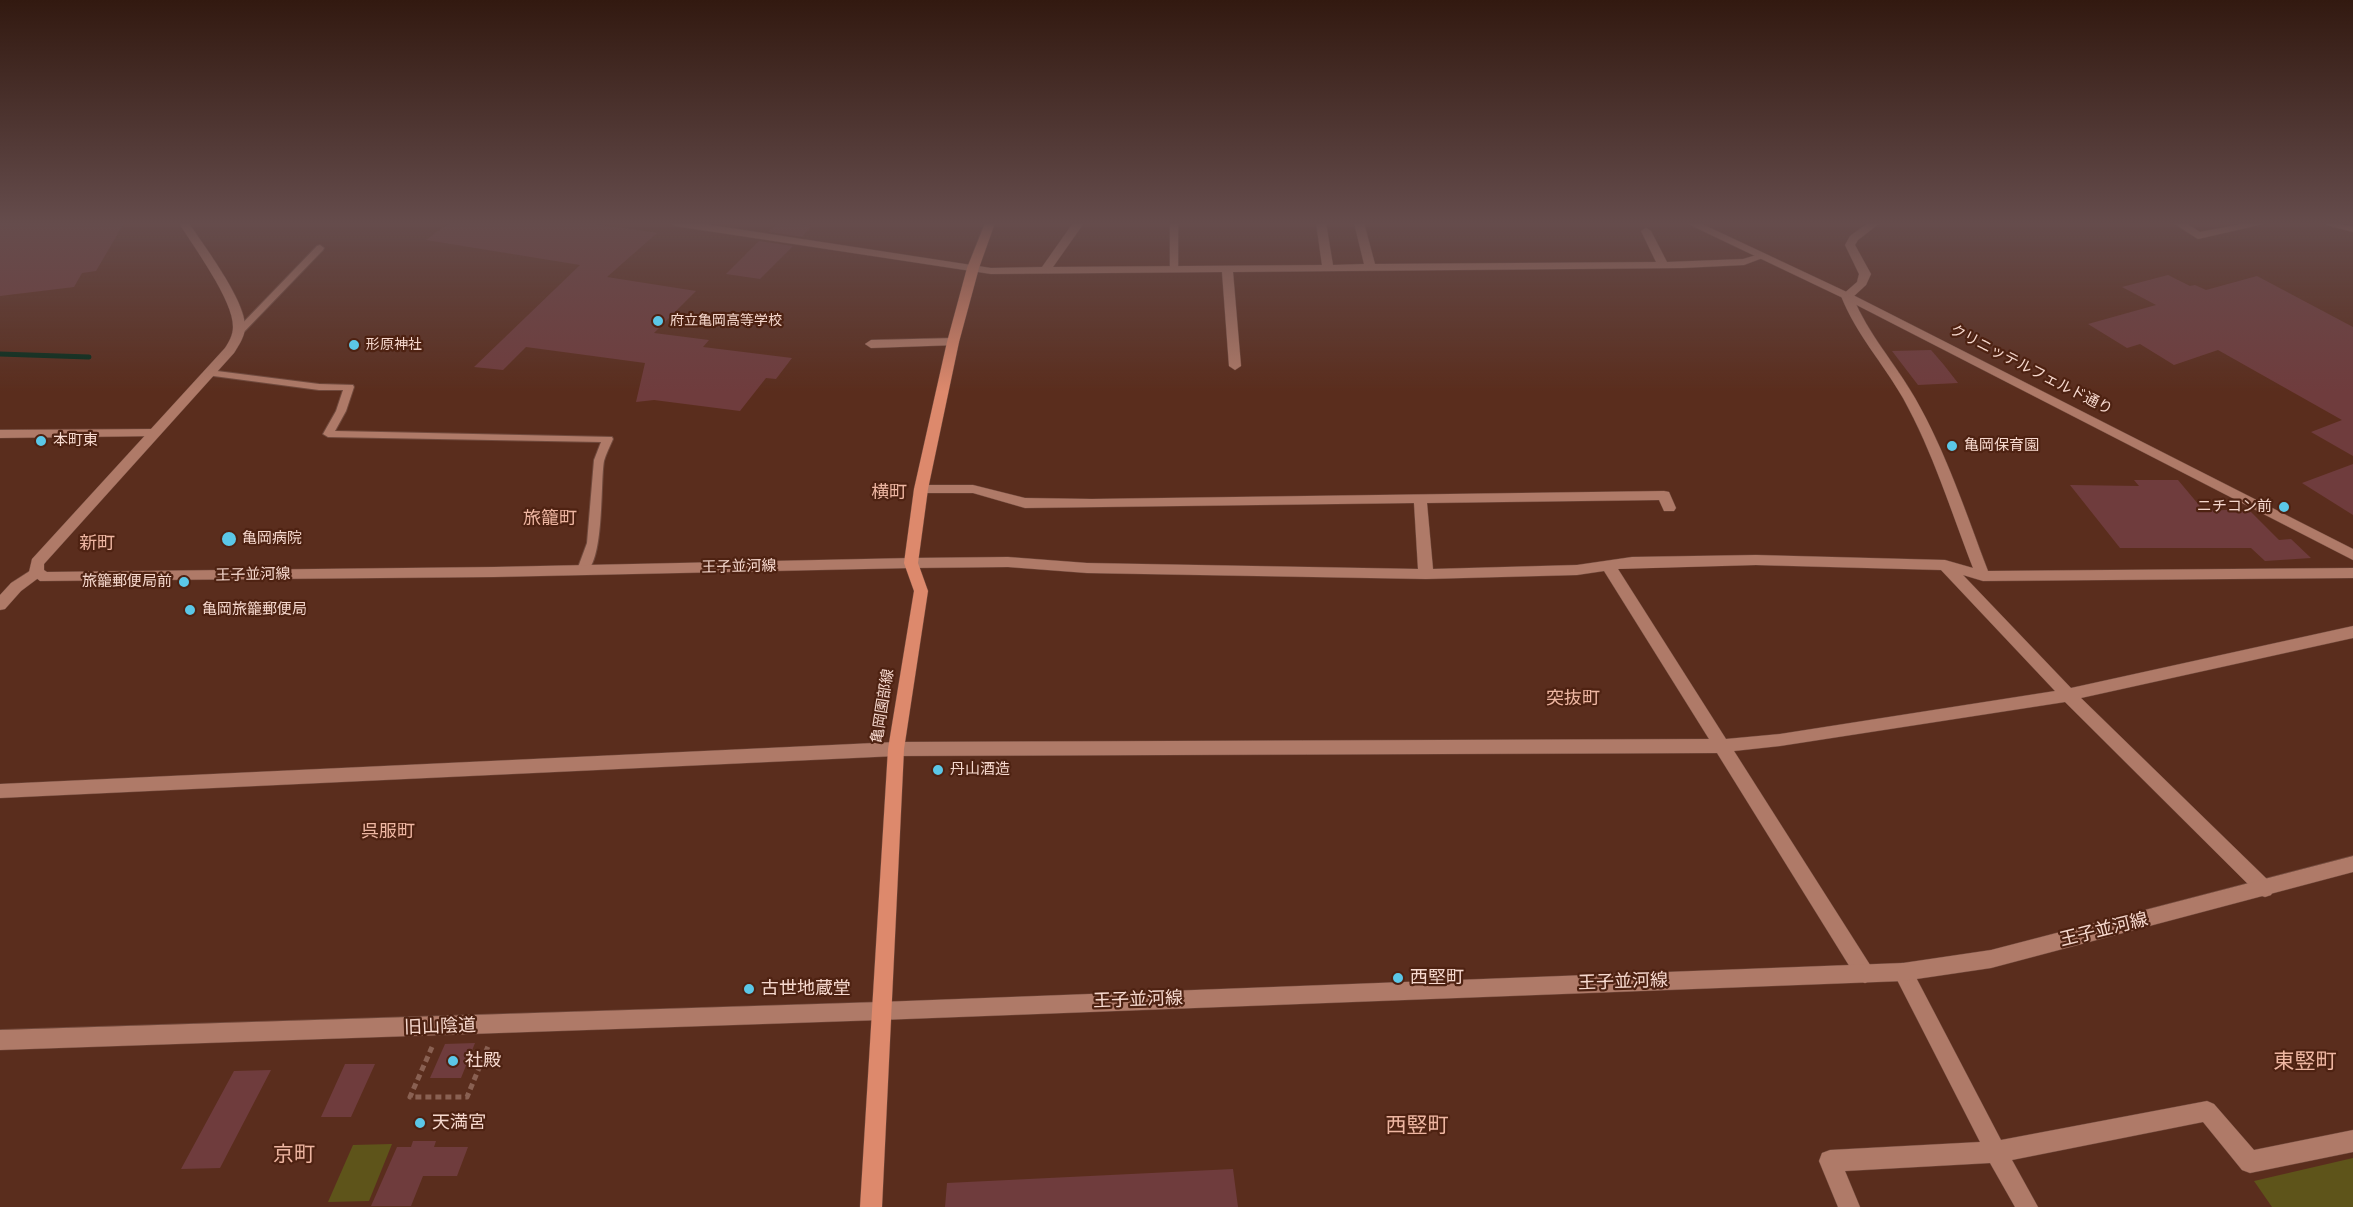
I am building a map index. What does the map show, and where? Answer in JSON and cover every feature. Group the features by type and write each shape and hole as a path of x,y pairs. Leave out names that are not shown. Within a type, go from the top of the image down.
{"main road":[{"name":"亀岡園部線","path":"871,1207 896,749 921,591 911,563 921,489 953,342 970,279"}],"street":[{"path":"0,605 16,587 36,572 37,563 42,557 230,350 238,333 239,324 233,306 217,279"},
{"path":"1228,279 1235,366"},
{"name":"クリニッテルフェルド通り","path":"1812,279 2353,555"},
{"path":"1863,279 1847,296 1866,336 1908,396 1929,438 1983,576"},
{"path":"871,344 953,342"},
{"path":"0,434 153,433"},
{"path":"921,489 973,489 1025,503 1664,495 1669,508"},
{"path":"1420,498 1426,574"},
{"name":"王子並河線","path":"36,572 45,577 62,577 1008,562 1087,568 1426,574 1577,570 1632,562 1756,560 1945,565 1983,576 2353,573"},
{"path":"1608,565 1865,974"},
{"path":"1945,565 2068,695 2265,889"},
{"path":"0,583 12,582 36,572"},
{"path":"0,791 896,749 1721,746 1780,740 2068,695 2353,632"},
{"name":"王子並河線","path":"880,1011 1903,972 1991,958 2265,889 2353,864"},
{"path":"1903,972 2027,1207"},
{"name":"旧山陰道","path":"0,1041 880,1011"},
{"path":"1849,1207 1830,1161 1996,1152 2207,1112 2250,1162 2353,1141"}],"lane":[{"path":"238,333 290,279"},
{"path":"208,373 319,387 349,387 341,411 328,434 608,439 599,460 593,543 583,570"}],"path":[{"path":"440,1027 410,1097 467,1097 498,1025"}],"shaded area":[{"path":"392,1144 369,1201 328,1202 353,1145"},
{"path":"2353,1158 2353,1207 2272,1207 2254,1181"}],"building":[{"path":"0,279 78,279 74,287 0,296"},
{"path":"565,279 622,279 696,291 654,333 709,340 703,347 792,358 776,379 766,378 740,411 654,400 636,402 645,363 526,347 503,370 474,367"},
{"path":"2151,279 2177,279 2206,290 2245,279 2263,279 2353,327 2353,456 2311,432 2342,420 2218,350 2174,365 2140,344 2127,348 2088,324 2156,305 2122,287"},
{"path":"1931,350 1958,383 1918,385 1892,351"},
{"path":"2353,464 2353,515 2302,483"},
{"path":"2134,480 2178,480 2204,511 2248,509 2279,540 2291,539 2311,558 2265,561 2251,548 2120,548 2070,485 2139,486"},
{"name":"社殿","path":"475,1043 461,1078 430,1078 445,1044"},
{"path":"345,1064 375,1064 351,1117 321,1117"},
{"path":"271,1070 220,1168 181,1169 234,1071"},
{"path":"413,1141 436,1141 434,1147 468,1147 457,1176 423,1176 411,1206 371,1206 397,1147 411,1147"},
{"path":"1233,1169 1238,1207 945,1207 947,1183"}],"waterway":[{"path":"0,354 89,357"}],"place":[{"name":"府立亀岡高等学校","path":"658,321"},
{"name":"形原神社","path":"354,345"},
{"name":"本町東","path":"41,441"},
{"name":"亀岡保育園","path":"1952,446"},
{"name":"ニチコン前","path":"2284,507"},
{"name":"亀岡病院","path":"229,539"},
{"name":"旅籠郵便局前","path":"184,582"},
{"name":"亀岡旅籠郵便局","path":"190,610"},
{"name":"丹山酒造","path":"938,770"},
{"name":"西堅町","path":"1398,978"},
{"name":"古世地蔵堂","path":"749,989"},
{"name":"社殿","path":"453,1061"},
{"name":"天満宮","path":"420,1123"}],"district":[{"name":"横町","path":"889,493"},
{"name":"旅籠町","path":"550,519"},
{"name":"新町","path":"97,544"},
{"name":"突抜町","path":"1573,699"},
{"name":"呉服町","path":"388,832"},
{"name":"東竪町","path":"2305,1062"},
{"name":"西竪町","path":"1417,1126"},
{"name":"京町","path":"294,1155"}]}
